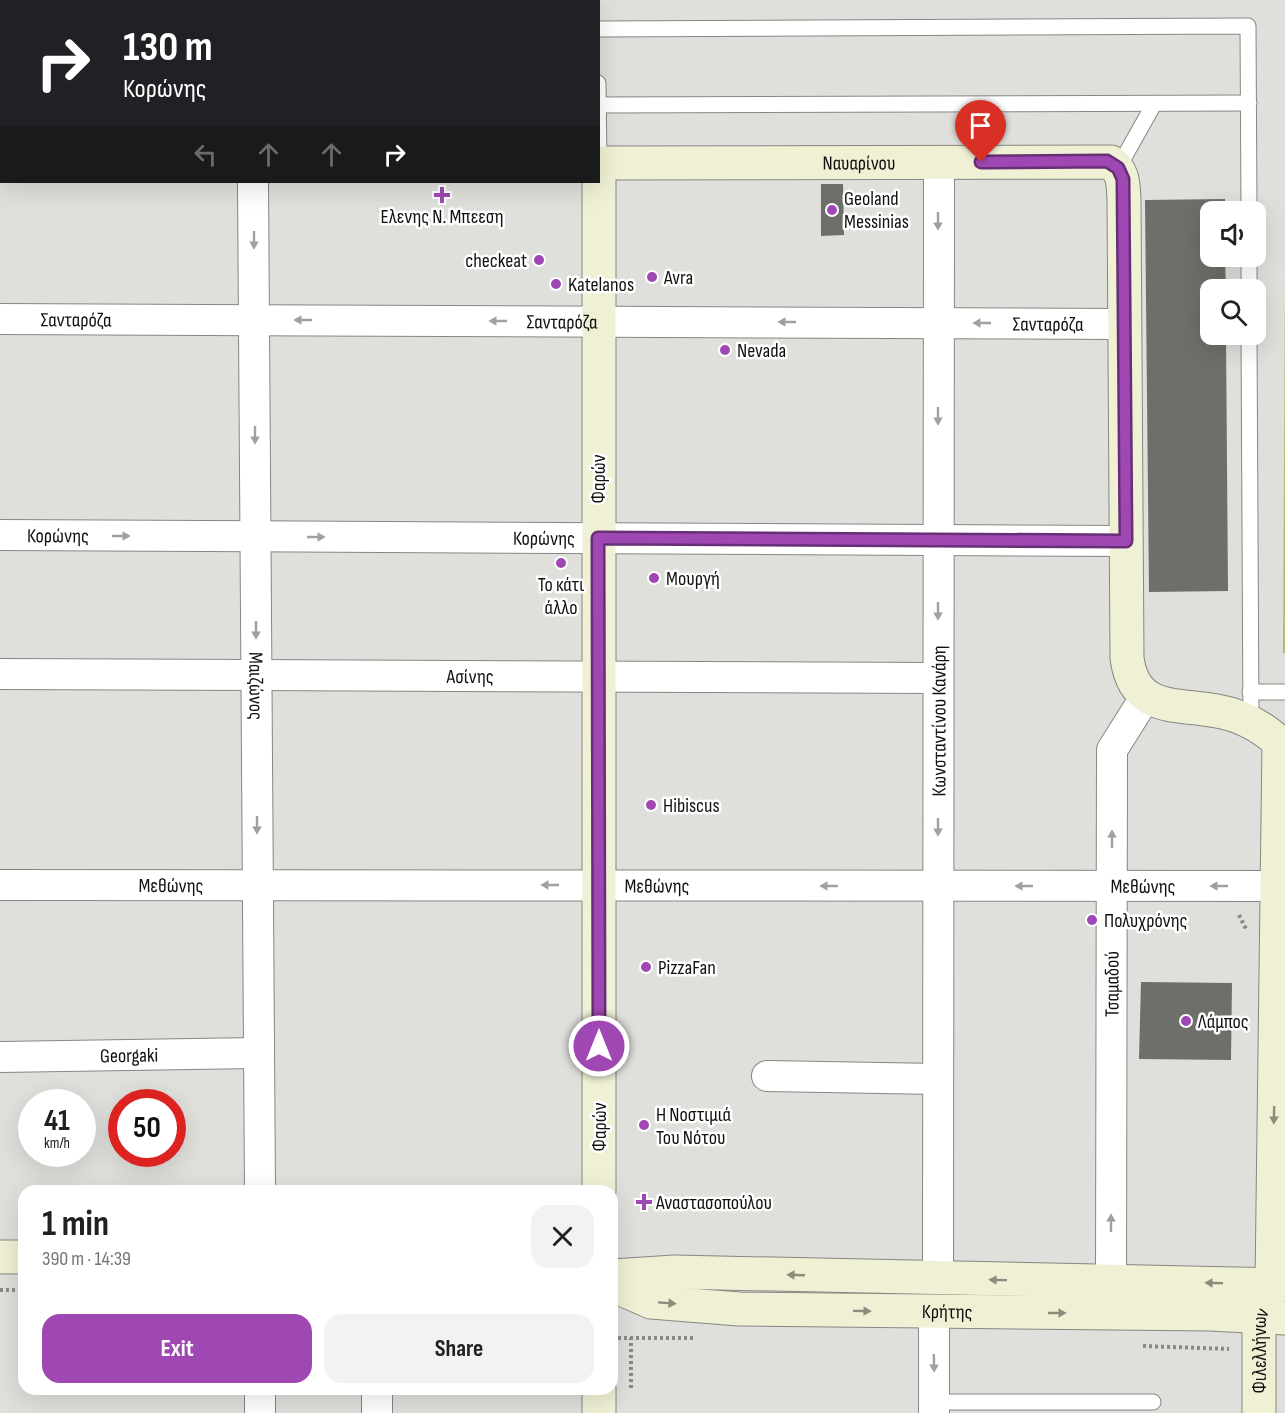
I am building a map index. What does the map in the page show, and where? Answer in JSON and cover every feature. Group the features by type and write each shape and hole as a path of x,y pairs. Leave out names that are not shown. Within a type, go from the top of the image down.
{"main road":[{"name":"Ναυαρίνου","path":"600,163 1107,161 1118,168"},
{"path":"1118,168 1123,179 1124,199 1128,664 1134,681 1146,696 1167,706 1219,711 1250,707 1282,742"},
{"name":"Φαρών","path":"599,183 599,1185"},
{"name":"Φιλελλήνων","path":"1259,1413 1277,1303 1277,886 1282,742"},
{"path":"0,1257 18,1257"},
{"name":"Κρήτης","path":"618,1276 675,1272 1111,1281 1277,1303"},
{"name":"Κρήτης","path":"618,1288 651,1302 739,1309 1210,1314 1277,1303"},
{"path":"599,1395 599,1413"}],"street":[{"name":"Κωνσταντίνου Κανάρη","path":"938,1279 939,163"},
{"name":"Μαιζώνος","path":"254,183 260,1185"},
{"name":"Σανταρόζα","path":"0,319 1125,324"},
{"name":"Κορώνης","path":"0,535 1126,541"},
{"name":"Ασίνης","path":"0,674 938,678"},
{"name":"Τσαμαδού","path":"1111,1281 1112,750 1146,696"},
{"name":"Μεθώνης","path":"0,885 1277,886"},
{"name":"Georgaki","path":"0,1057 259,1053"},
{"path":"767,1076 938,1079"},
{"path":"934,1312 934,1407"},
{"path":"260,1395 260,1413"},
{"path":"377,1395 377,1413"}],"lane":[{"path":"600,29 1248,26 1249,201"},
{"path":"1118,168 1154,104"},
{"path":"600,105 1249,104"},
{"path":"1249,345 1250,707 1285,692"},
{"path":"934,1407 1153,1402"}],"path":[{"path":"1237,912 1251,939"},
{"path":"0,1290 18,1290"},
{"path":"618,1338 631,1338 631,1391"}],"shaded area":[{"path":"1285,276 1285,653 1283,653"}],"building":[{"name":"Geoland Messinias","path":"821,184 843,184 844,235 821,236"},
{"path":"1225,199 1225,201 1200,201 1200,267 1225,267 1226,279 1200,279 1200,345 1226,345 1228,591 1149,592 1145,200"},
{"name":"Λάμπος","path":"1141,982 1232,983 1231,1060 1139,1059"}],"place":[{"name":"Ελενης Ν. Μπεεση","path":"442,195"},
{"name":"Geoland Messinias","path":"832,210"},
{"name":"checkeat","path":"539,260"},
{"name":"Avra","path":"652,277"},
{"name":"Katelanos","path":"556,284"},
{"name":"Nevada","path":"725,350"},
{"name":"Το κάτι άλλο","path":"561,563"},
{"name":"Μουργή","path":"654,578"},
{"name":"Hibiscus","path":"651,805"},
{"name":"Πολυχρόνης","path":"1092,920"},
{"name":"PizzaFan","path":"646,967"},
{"name":"Λάμπος","path":"1186,1021"},
{"name":"Η Νοστιμιά Του Νότου","path":"644,1125"},
{"name":"Αναστασοπούλου","path":"644,1202"}],"route":[{"path":"599,1046 598,538 1126,541 1123,179 1118,168 1107,161 981,162"}]}
